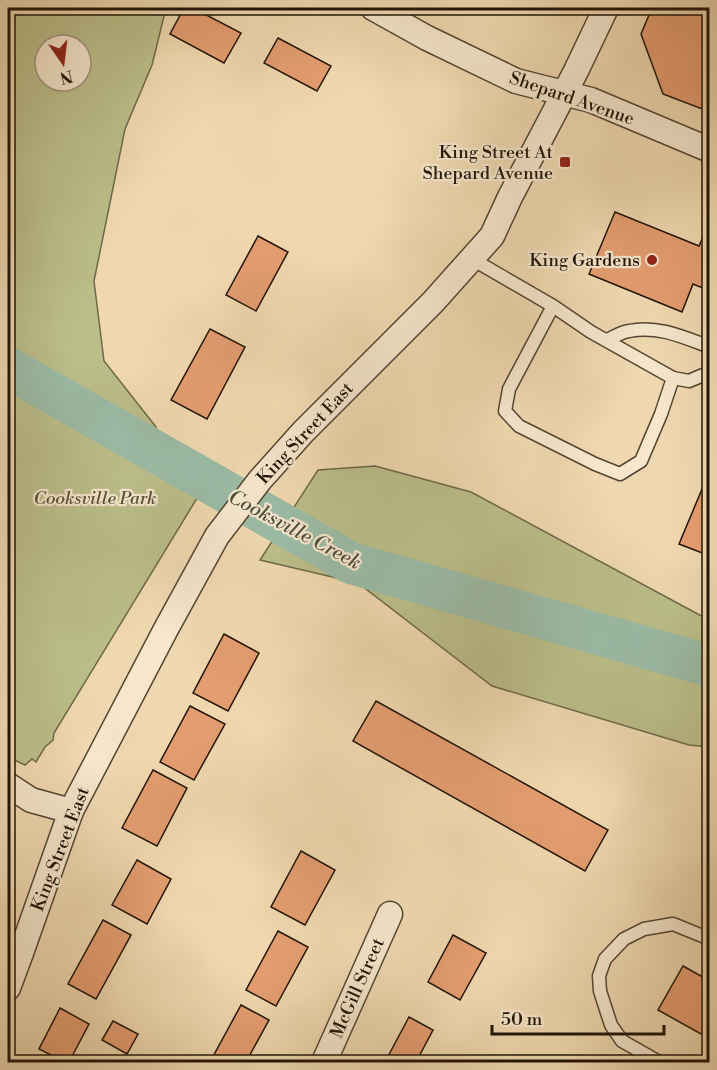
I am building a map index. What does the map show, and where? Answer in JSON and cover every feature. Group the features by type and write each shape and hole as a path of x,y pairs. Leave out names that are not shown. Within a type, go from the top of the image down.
{"street":[{"name":"Shepard Avenue","path":"373,8 427,38 516,81 591,100 710,150"},
{"name":"King Street East","path":"8,988 70,811 217,536 260,480 303,432 433,302 492,236 606,8"},
{"path":"8,785 31,800 70,811"},
{"name":"McGill Street","path":"324,1062 390,914"}],"lane":[{"path":"472,259 673,378 689,381 710,372"},
{"path":"553,306 509,389 505,411 519,426 620,474 640,461 661,414 673,378"},
{"path":"607,340 627,331 649,329 670,332 710,347"},
{"path":"658,1062 622,1041 611,1025 600,991 599,976 605,958 624,939 644,929 673,924 710,939"}],"green space":[{"name":"Cooksville Park","path":"8,8 166,8 152,65 125,129 94,281 104,361 156,427 154,433 216,467 54,733 53,740 45,747 36,762 32,759 25,765 8,757"},
{"path":"375,466 471,492 709,620 709,747 689,745 492,686 358,583 260,560 318,470"}],"building":[{"path":"184,8 193,8 241,33 224,63 170,34"},
{"path":"652,8 710,8 710,112 663,94 641,34"},
{"path":"278,38 331,66 317,91 264,63"},
{"name":"King Gardens","path":"615,212 699,246 710,221 710,291 693,284 682,312 589,274"},
{"path":"258,236 288,252 256,311 226,295"},
{"path":"210,329 245,347 207,419 171,400"},
{"path":"710,470 710,556 679,544"},
{"path":"224,634 259,653 228,711 193,693"},
{"path":"376,701 608,830 585,871 353,741"},
{"path":"190,706 225,724 194,780 160,762"},
{"path":"153,770 187,788 157,846 122,828"},
{"path":"301,851 335,870 305,925 271,907"},
{"path":"137,860 171,879 147,924 112,905"},
{"path":"103,920 131,935 96,999 68,984"},
{"path":"278,931 308,947 276,1006 246,990"},
{"path":"453,935 486,953 460,1000 428,982"},
{"path":"683,966 710,981 710,1039 658,1010"},
{"path":"241,1005 269,1020 246,1062 210,1062"},
{"path":"60,1008 89,1024 69,1062 39,1049"},
{"path":"409,1017 433,1030 416,1062 385,1062"},
{"path":"113,1021 138,1034 127,1054 102,1040"}],"waterway":[{"name":"Cooksville Creek","path":"8,368 351,563 710,666"}],"place":[{"name":"King Street At Shepard Avenue","path":"565,162"},
{"name":"King Gardens","path":"652,260"}]}
